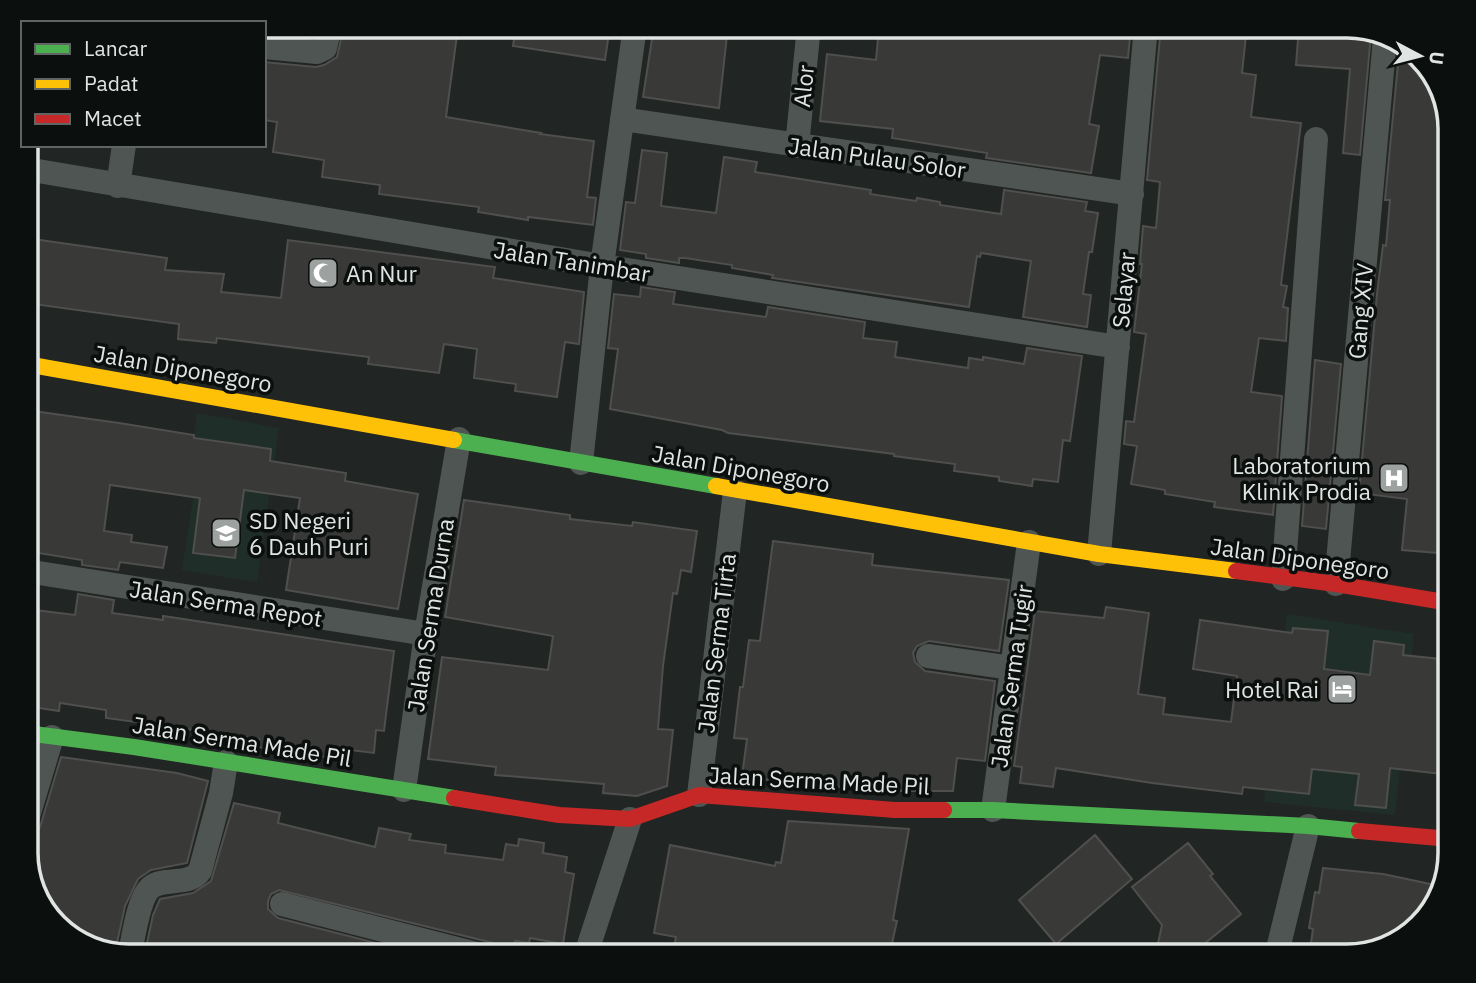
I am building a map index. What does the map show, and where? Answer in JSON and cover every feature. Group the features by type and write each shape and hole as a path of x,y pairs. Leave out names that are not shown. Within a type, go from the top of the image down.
{"main road":[{"name":"Jalan Diponegoro","path":"39,366 1099,554 1336,584 1438,601"},
{"name":"Jalan Serma Made Pil","path":"39,735 134,747 559,815 629,819 698,795 895,810 993,810 1308,826 1438,838"}],"street":[{"path":"266,47 317,52 325,48 328,38"},
{"path":"580,463 602,266 633,38"},
{"name":"Alor","path":"797,146 808,38"},
{"name":"Selayar","path":"1099,554 1145,38"},
{"name":"Gang XIV","path":"1336,584 1384,47"},
{"name":"Jalan Pulau Solor","path":"622,119 1132,194"},
{"path":"1283,579 1317,139"},
{"path":"118,186 124,147"},
{"name":"Jalan Tanimbar","path":"39,171 602,266 1118,347"},
{"name":"Jalan Serma Durna","path":"404,790 426,634 459,439"},
{"name":"Jalan Serma Tirta","path":"698,795 735,491"},
{"name":"Jalan Serma Tugir","path":"993,810 1029,542"},
{"name":"Jalan Serma Repot","path":"39,573 426,634"},
{"path":"928,656 1012,668"},
{"path":"39,780 52,737"},
{"path":"132,944 143,898 150,888 196,877 200,871 221,793 226,762"},
{"path":"589,944 629,819"},
{"path":"1279,944 1308,826"},
{"path":"282,904 438,944"}],"shaded area":[{"name":"SD Negeri 6 Dauh Puri","path":"197,413 279,428 257,582 182,570 193,498 186,496"},
{"name":"Hotel Rai","path":"1287,614 1414,634 1395,815 1264,802"}],"building":[{"path":"341,38 457,38 446,117 594,141 587,197 596,198 593,225 528,217 528,220 478,212 479,207 379,194 380,185 322,177 324,160 273,152 277,122 266,120 266,62 316,67 337,57"},
{"path":"514,38 608,38 605,60 513,46"},
{"path":"652,38 727,38 719,108 643,97"},
{"path":"878,38 1130,38 1128,58 1100,55 1089,124 1099,126 1091,173 986,158 987,153 892,138 893,129 820,121 827,54 876,60"},
{"path":"1160,38 1246,38 1242,73 1256,75 1251,117 1301,123 1281,285 1287,286 1283,307 1288,308 1286,341 1259,338 1251,392 1282,396 1273,515 1214,507 1215,502 1165,494 1165,490 1131,484 1137,446 1124,444 1126,421 1134,422 1146,334 1134,332 1142,264 1143,226 1156,228 1160,182 1147,180"},
{"path":"1298,38 1347,38 1370,41 1360,155 1343,153 1350,69 1296,65"},
{"path":"1395,91 1429,91 1436,111 1438,129 1438,553 1402,550 1407,499 1359,493 1377,294 1383,245 1386,246 1390,200 1385,200"},
{"path":"642,150 667,153 661,206 716,213 724,157 757,162 755,172 871,190 870,194 916,201 917,198 940,202 940,205 1001,214 1004,190 1087,202 1085,211 1098,213 1083,294 1091,295 1087,327 1023,317 1031,261 981,253 980,257 977,256 969,307 772,278 773,275 732,268 732,265 685,258 679,258 679,263 646,258 646,254 620,250 626,202 635,203"},
{"path":"39,240 167,258 165,270 224,274 221,292 281,298 288,240 495,267 493,278 584,292 579,344 565,342 557,397 515,391 516,384 474,378 477,349 444,344 439,373 368,364 369,357 217,338 216,343 178,339 179,324 39,305"},
{"path":"641,287 675,292 673,304 766,317 768,307 865,322 863,338 897,342 895,357 968,368 969,358 983,360 983,357 1024,364 1027,348 1082,356 1070,441 1063,440 1058,482 1033,479 1032,486 999,481 999,477 954,471 955,464 728,433 610,409 618,349 608,348 614,294 640,297"},
{"path":"1315,360 1341,364 1326,529 1302,526"},
{"path":"39,412 271,449 270,461 346,473 345,481 418,494 398,609 286,590 300,498 244,490 235,558 193,553 200,498 110,485 104,531 132,535 131,542 167,547 163,568 120,562 118,570 82,565 82,560 39,553"},
{"path":"464,500 570,515 570,519 632,526 633,522 697,531 691,572 681,570 677,594 673,593 663,666 658,729 673,730 667,786 637,796 603,793 604,784 495,775 496,767 428,759 442,657 548,670 553,636 445,617"},
{"path":"773,541 873,554 872,565 1009,580 999,651 929,641 917,646 913,653 915,662 925,671 995,681 985,761 957,758 953,791 896,791 789,783 742,776 747,739 734,738 740,687 743,687 749,640 760,641"},
{"path":"78,594 114,600 112,613 163,620 163,616 394,651 384,731 376,730 374,753 342,749 341,759 258,747 259,739 106,718 106,710 60,703 59,711 39,708 39,611 75,615"},
{"path":"1106,607 1149,613 1138,694 1165,698 1163,714 1231,722 1237,676 1193,669 1200,620 1292,633 1293,628 1328,631 1324,669 1370,675 1374,641 1404,645 1403,655 1438,659 1438,774 1390,768 1386,808 1355,805 1359,774 1312,769 1309,794 1243,787 1242,794 1056,768 1053,787 1020,783 1022,767 1014,766 1035,611 1104,618"},
{"path":"61,757 177,773 208,781 187,863 151,870 138,879 125,906 117,943 100,940 79,929 61,914 51,899 40,872 40,827"},
{"path":"234,803 280,813 278,823 375,847 379,828 411,834 409,840 446,845 445,853 503,860 506,844 518,846 519,839 544,843 543,853 567,857 565,872 574,874 563,944 530,938 529,943 515,941 515,944 495,944 279,890 271,894 268,901 268,909 278,918 380,944 147,944 153,915 160,899 193,893 211,881"},
{"path":"788,821 909,829 893,920 897,921 892,944 675,944 676,937 654,933 670,845 775,866 776,862 781,863"},
{"path":"1095,835 1132,879 1056,944 1019,900"},
{"path":"1188,843 1213,874 1210,876 1241,914 1204,944 1158,944 1162,925 1132,887"},
{"path":"1323,868 1383,874 1432,884 1422,904 1407,922 1387,935 1365,943 1311,944 1313,929 1309,928 1315,892 1319,893"}],"traffic: fast":[{"path":"454,440 716,486"},
{"path":"39,735 134,747 454,798"},
{"path":"944,810 993,810 1359,831"}],"traffic: slow":[{"path":"39,366 454,440"},
{"path":"716,486 1099,554 1236,571"}],"traffic: jam":[{"path":"1236,571 1438,601"},
{"path":"454,798 559,815 630,819 699,795 895,810 944,810"},
{"path":"1359,831 1438,838"}],"place":[{"name":"An Nur","path":"323,273"},
{"name":"Laboratorium Klinik Prodia","path":"1394,478"},
{"name":"SD Negeri 6 Dauh Puri","path":"226,533"},
{"name":"Hotel Rai","path":"1342,689"}]}
